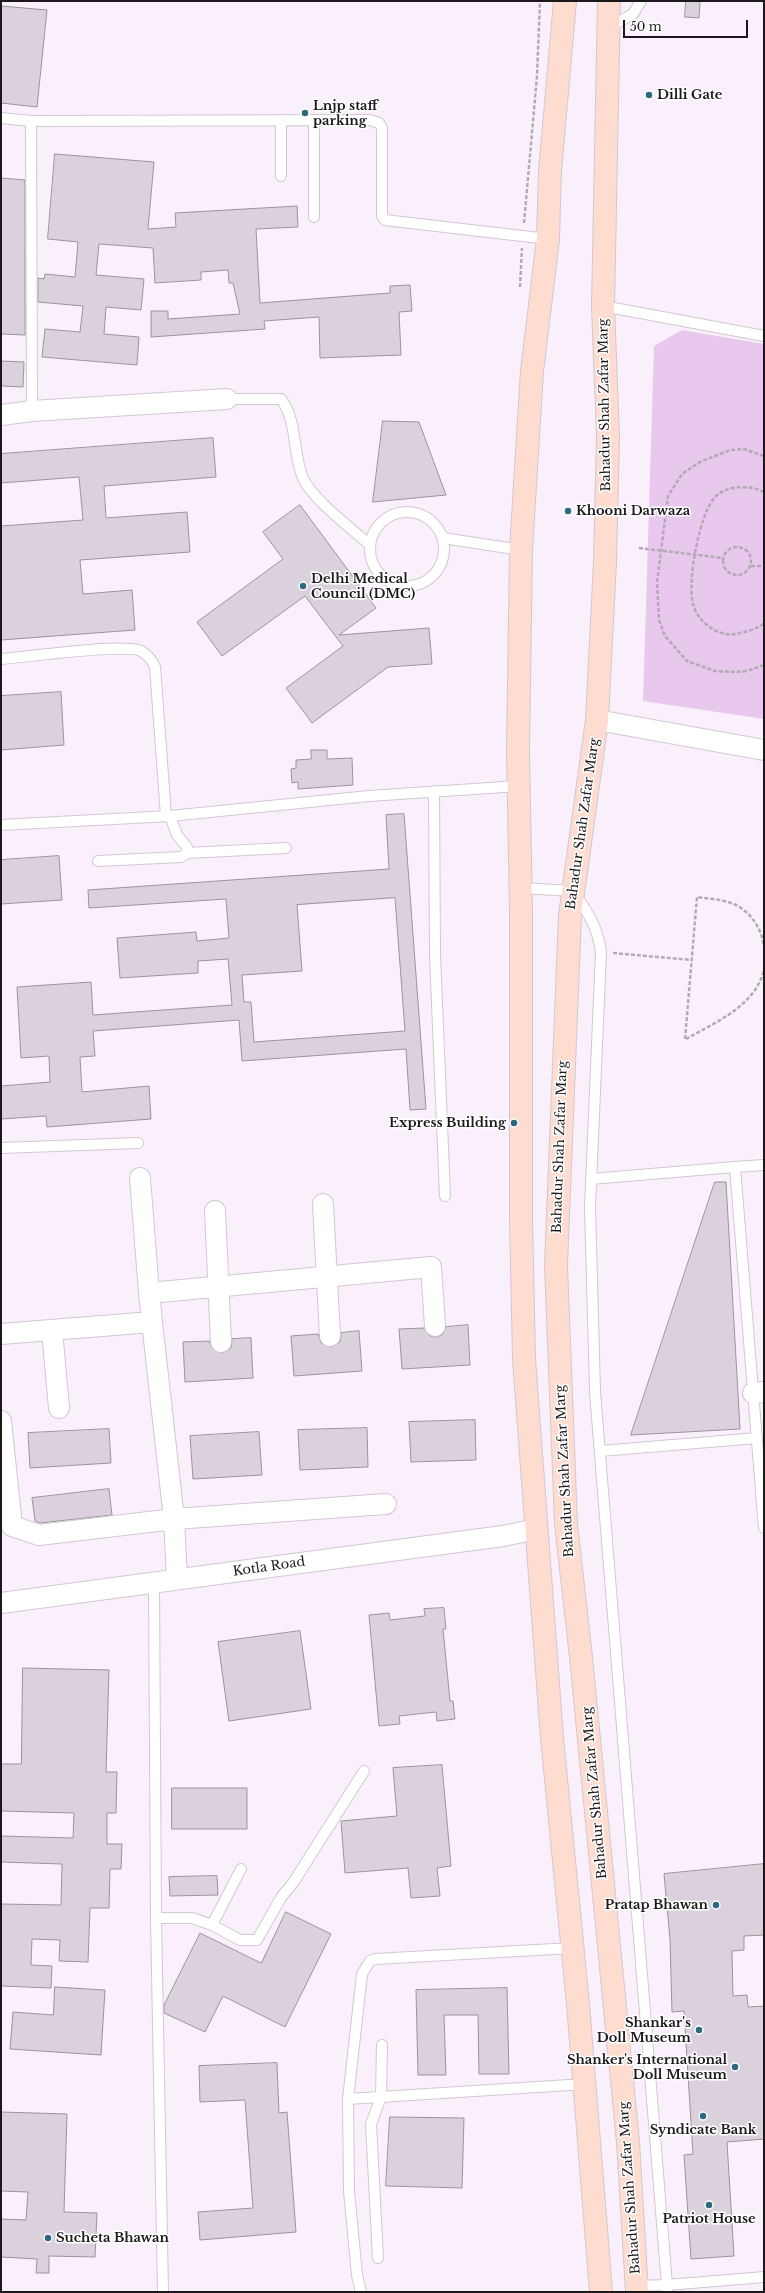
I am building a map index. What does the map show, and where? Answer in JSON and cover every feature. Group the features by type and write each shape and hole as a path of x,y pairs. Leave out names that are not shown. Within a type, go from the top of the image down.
{"main road":[{"path":"565,1 550,171 548,239 532,371 521,550 519,786 521,888 519,1073 524,1359 552,1738 585,2084 601,2292"},
{"name":"Bahadur Shah Zafar Marg","path":"609,1 603,306 608,437 606,562 597,720 573,891 560,1146 556,1265 566,1524 582,1657 628,2142 636,2289"}],"street":[{"path":"1,415 32,411 228,399"},
{"path":"597,720 764,750"},
{"path":"140,1178 148,1293 174,1519 177,1579"},
{"path":"323,1204 330,1336"},
{"path":"215,1211 221,1342"},
{"path":"148,1293 431,1267 435,1326"},
{"path":"1,1334 152,1322"},
{"path":"52,1330 59,1408"},
{"path":"1,1422 6,1527 39,1535 174,1519 386,1504"},
{"name":"Kotla Road","path":"1,1603 502,1536 537,1529"}],"lane":[{"path":"609,27 633,14 641,1"},
{"path":"1,118 31,121 370,120 379,123 382,128 382,216 385,220 548,239"},
{"path":"281,120 281,176"},
{"path":"314,120 314,217"},
{"path":"31,121 32,411"},
{"path":"603,306 764,336"},
{"path":"228,399 281,399 289,410 303,477 311,491 370,545"},
{"path":"404,512 423,515 432,521 443,538 445,548 440,567 434,575 416,585 401,585 387,580 374,565 370,545 378,526 385,519 404,512"},
{"path":"443,538 521,550"},
{"path":"1,659 118,649 140,651 150,658 155,667 168,816 177,835 187,847 187,854"},
{"path":"1,824 168,816 434,791 519,786"},
{"path":"434,791 435,955 445,1196"},
{"path":"98,861 181,857 187,854 286,848"},
{"path":"521,888 573,891 593,919 599,936 601,952 591,1179 595,1392 667,2288"},
{"path":"1,1148 138,1143"},
{"path":"591,1179 764,1165"},
{"path":"735,1167 758,1393 757,1438 764,1528"},
{"path":"600,1451 757,1438"},
{"path":"154,1582 156,1918 163,2292"},
{"path":"156,1918 192,1918 212,1925 240,1940 257,1940 282,1896 293,1884 364,1771"},
{"path":"212,1925 241,1869"},
{"path":"361,2292 357,2275 349,2191 348,2099 359,1984 362,1974 370,1961 375,1959 572,1948"},
{"path":"378,2258 371,2124 381,2097 382,2045"},
{"path":"348,2099 585,2084"},
{"path":"636,2289 667,2288 764,2277"}],"path":[{"path":"524,226 537,76 540,1"},
{"path":"520,288 523,242"},
{"path":"764,456 744,450 730,450 700,462 682,474 668,496 657,583 659,620 665,636 687,661 715,671 747,671 764,665"},
{"path":"764,492 744,486 716,496 706,508 694,556 691,590 693,604 699,618 711,629 730,635 745,632 764,623"},
{"path":"723,558 732,548 741,547 749,552 751,566"},
{"path":"639,548 694,556 723,558"},
{"path":"723,558 725,568 732,574 741,575 751,566 764,566"},
{"path":"764,946 759,928 749,915 732,903 697,897 685,1039 727,1015 750,999 761,982 764,970"},
{"path":"601,952 692,960"}],"shaded area":[{"path":"682,330 764,344 764,719 643,701 654,346"}],"building":[{"path":"686,1 700,1 699,18 685,17"},
{"path":"1,6 47,10 37,107 1,103"},
{"path":"55,154 154,162 148,229 176,227 175,213 297,206 298,227 256,229 260,303 390,293 390,286 410,285 412,311 399,312 401,355 320,358 319,317 264,321 265,329 151,337 151,311 168,311 168,319 240,314 233,283 229,283 228,270 201,272 201,280 155,283 153,248 99,244 96,275 144,279 141,310 106,307 104,334 139,337 137,365 42,357 45,329 80,332 83,306 38,302 38,278 44,279 45,274 75,277 78,242 48,239"},
{"path":"1,178 25,180 25,335 1,334"},
{"path":"1,361 24,362 23,387 1,386"},
{"path":"383,421 419,422 446,495 373,502"},
{"path":"213,438 216,477 104,486 106,518 187,512 190,552 80,560 83,594 132,590 135,630 1,640 1,526 83,520 79,477 1,483 1,454"},
{"path":"300,505 376,608 339,635 429,628 432,664 388,667 312,723 286,688 343,646 305,596 222,656 197,622 283,559 263,532"},
{"path":"61,692 64,745 1,750 1,696"},
{"path":"311,750 327,750 327,759 352,758 353,785 298,789 298,782 292,783 291,769 296,768 296,760 311,759"},
{"path":"404,814 426,1109 410,1110 406,1049 242,1061 239,1020 93,1031 95,1056 80,1057 82,1092 149,1086 151,1119 47,1127 46,1116 1,1119 1,1086 50,1082 49,1056 21,1058 17,987 91,982 93,1015 232,1005 228,959 198,961 198,973 120,978 117,938 196,932 197,941 229,938 226,899 89,908 88,890 389,869 386,815","holes":["395,898 405,1031 254,1042 251,1002 244,1002 242,975 302,971 297,905"]},
{"path":"59,856 62,900 1,904 1,860"},
{"path":"715,1182 726,1182 740,1429 631,1435"},
{"path":"468,1325 470,1365 402,1369 399,1329 424,1328 430,1336 436,1337 442,1335 446,1327"},
{"path":"359,1331 362,1371 294,1376 291,1336 318,1334 321,1343 331,1347 340,1342 341,1333"},
{"path":"251,1338 253,1378 185,1382 183,1342 209,1341 212,1348 222,1353 231,1348 232,1339"},
{"path":"475,1420 476,1460 411,1462 409,1422"},
{"path":"367,1428 368,1467 300,1470 298,1430"},
{"path":"109,1429 111,1463 30,1468 28,1433"},
{"path":"259,1432 262,1475 193,1479 190,1436"},
{"path":"109,1489 112,1515 40,1523 35,1521 32,1498"},
{"path":"444,1608 446,1629 443,1629 450,1701 453,1701 455,1719 437,1721 436,1712 399,1716 400,1724 379,1726 369,1615 389,1613 390,1620 425,1616 424,1609"},
{"path":"300,1631 311,1709 229,1721 218,1642"},
{"path":"23,1668 109,1670 106,1772 117,1772 116,1813 107,1813 107,1844 122,1844 121,1869 110,1869 109,1908 90,1908 88,1962 59,1961 60,1940 32,1939 31,1965 52,1966 51,1988 1,1986 1,1904 61,1905 62,1864 1,1862 1,1836 73,1838 74,1813 1,1811 1,1764 21,1764"},
{"path":"442,1765 451,1866 437,1868 440,1896 411,1898 408,1868 345,1873 341,1821 397,1816 393,1768"},
{"path":"172,1788 247,1788 247,1829 172,1829"},
{"path":"764,1864 764,1935 744,1936 744,1950 732,1951 733,1996 747,1995 748,2007 764,2006 764,2139 727,2142 734,2256 691,2259 684,2155 693,2154 684,2011 672,2012 670,1939 664,1874"},
{"path":"217,1876 218,1895 170,1896 169,1877"},
{"path":"286,1912 331,1934 285,2027 223,1996 205,2032 164,2013 164,2005 200,1933 261,1963"},
{"path":"55,1987 105,1990 101,2055 10,2049 13,2012 53,2015"},
{"path":"507,1988 509,2074 479,2074 478,2015 444,2015 446,2075 418,2075 416,1990"},
{"path":"277,2063 279,2113 287,2112 296,2232 200,2240 198,2212 253,2208 245,2100 200,2102 199,2066"},
{"path":"1,2112 67,2114 64,2212 97,2213 95,2257 49,2256 49,2273 36,2273 37,2259 1,2257 1,2219 26,2220 28,2192 1,2191"},
{"path":"390,2117 464,2118 462,2188 386,2186"}],"place":[{"name":"Dilli Gate","path":"649,95"},
{"name":"Lnjp staff parking","path":"305,113"},
{"name":"Khooni Darwaza","path":"568,511"},
{"name":"Delhi Medical Council (DMC)","path":"303,586"},
{"name":"Express Building","path":"514,1123"},
{"name":"Pratap Bhawan","path":"716,1905"},
{"name":"Shankar's Doll Museum","path":"699,2030"},
{"name":"Shanker's International Doll Museum","path":"735,2067"},
{"name":"Syndicate Bank","path":"703,2116"},
{"name":"Patriot House","path":"709,2205"},
{"name":"Sucheta Bhawan","path":"48,2238"}]}
